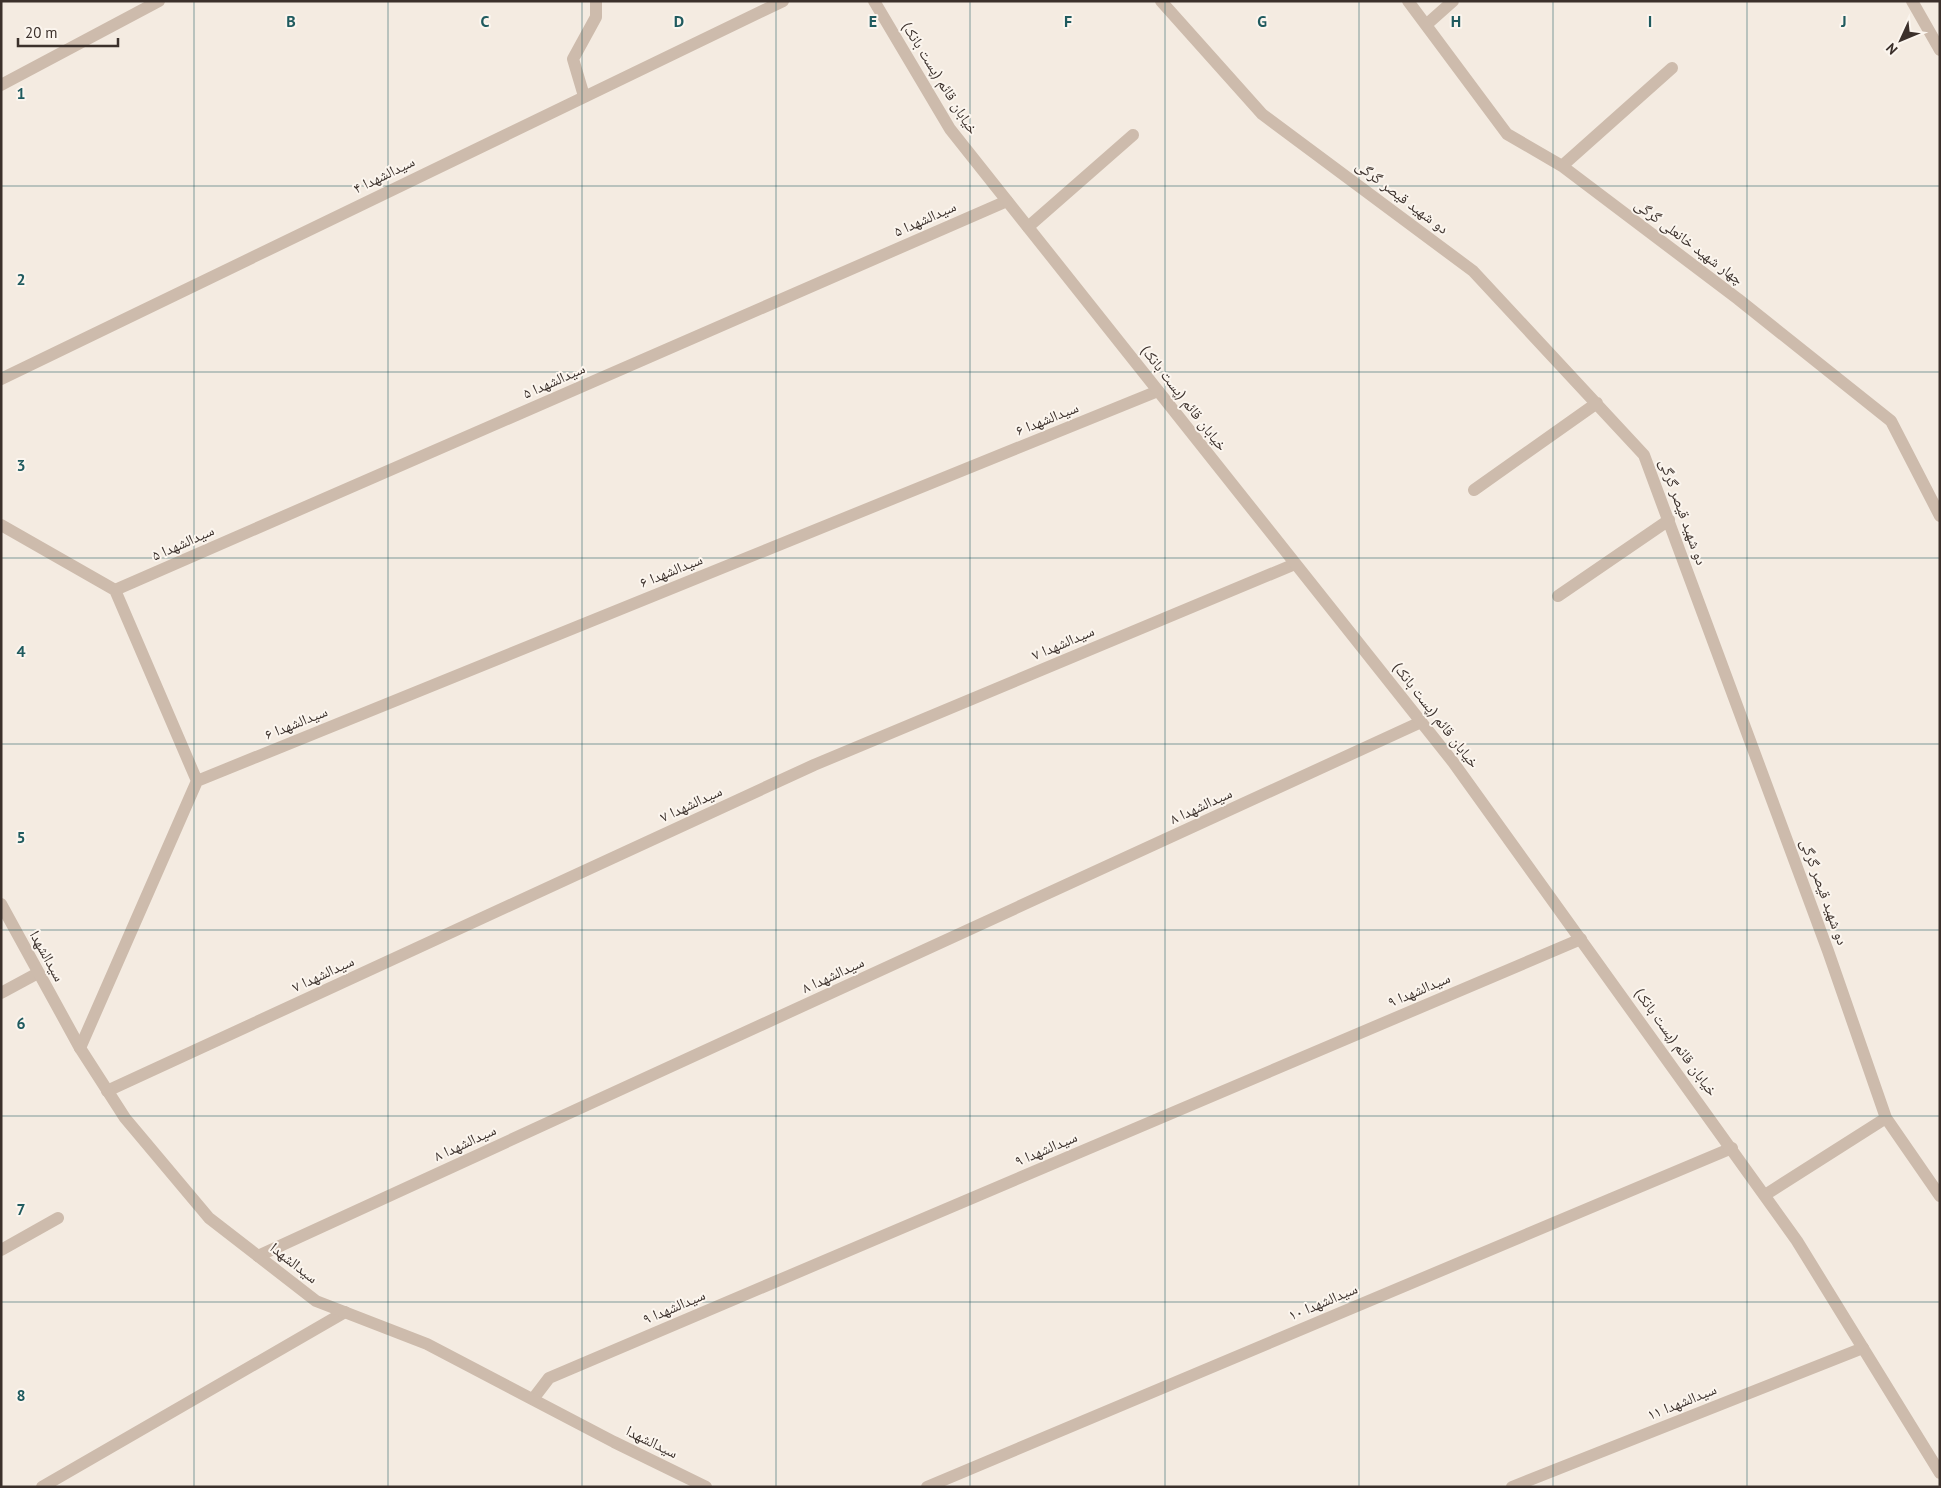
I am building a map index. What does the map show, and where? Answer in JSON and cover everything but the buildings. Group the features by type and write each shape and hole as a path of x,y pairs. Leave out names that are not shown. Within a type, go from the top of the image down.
{"street":[{"path":"1,85 159,1"},
{"path":"584,96 573,59 596,17 596,1"},
{"name":"سیدالشهدا ۴","path":"1,379 782,1"},
{"name":"خیابان قائم (پست بانک)","path":"874,1 950,129 1453,762 1797,1241 1940,1474"},
{"name":"دو شهید قیصر گرگی","path":"1161,1 1262,114 1473,270 1644,455 1828,951 1886,1118 1940,1196"},
{"name":"چهار شهید خانعلی گرگی","path":"1408,1 1508,134 1562,166 1738,299 1891,421 1940,516"},
{"path":"1426,25 1453,1"},
{"path":"1912,1 1940,50"},
{"path":"1562,166 1672,68"},
{"path":"1028,227 1133,134"},
{"name":"سیدالشهدا ۵","path":"115,590 1006,201"},
{"name":"سیدالشهدا ۶","path":"197,781 1158,392"},
{"path":"1474,490 1596,403"},
{"path":"1558,596 1669,520"},
{"path":"1,525 115,590 197,781 80,1048"},
{"name":"سیدالشهدا ۷","path":"108,1091 814,766 1295,564"},
{"name":"سیدالشهدا ۸","path":"258,1256 1421,722"},
{"name":"سیدالشهدا","path":"1,904 80,1048 125,1118 209,1218 316,1301 428,1344 614,1442 706,1487"},
{"name":"سیدالشهدا ۹","path":"533,1399 549,1378 1580,939"},
{"path":"1,993 38,973"},
{"path":"1765,1195 1886,1118"},
{"name":"سیدالشهدا ۱۰","path":"927,1487 1732,1148"},
{"path":"1,1250 58,1218"},
{"path":"42,1487 345,1312"},
{"name":"سیدالشهدا ۱۱","path":"1512,1487 1863,1348"}]}
